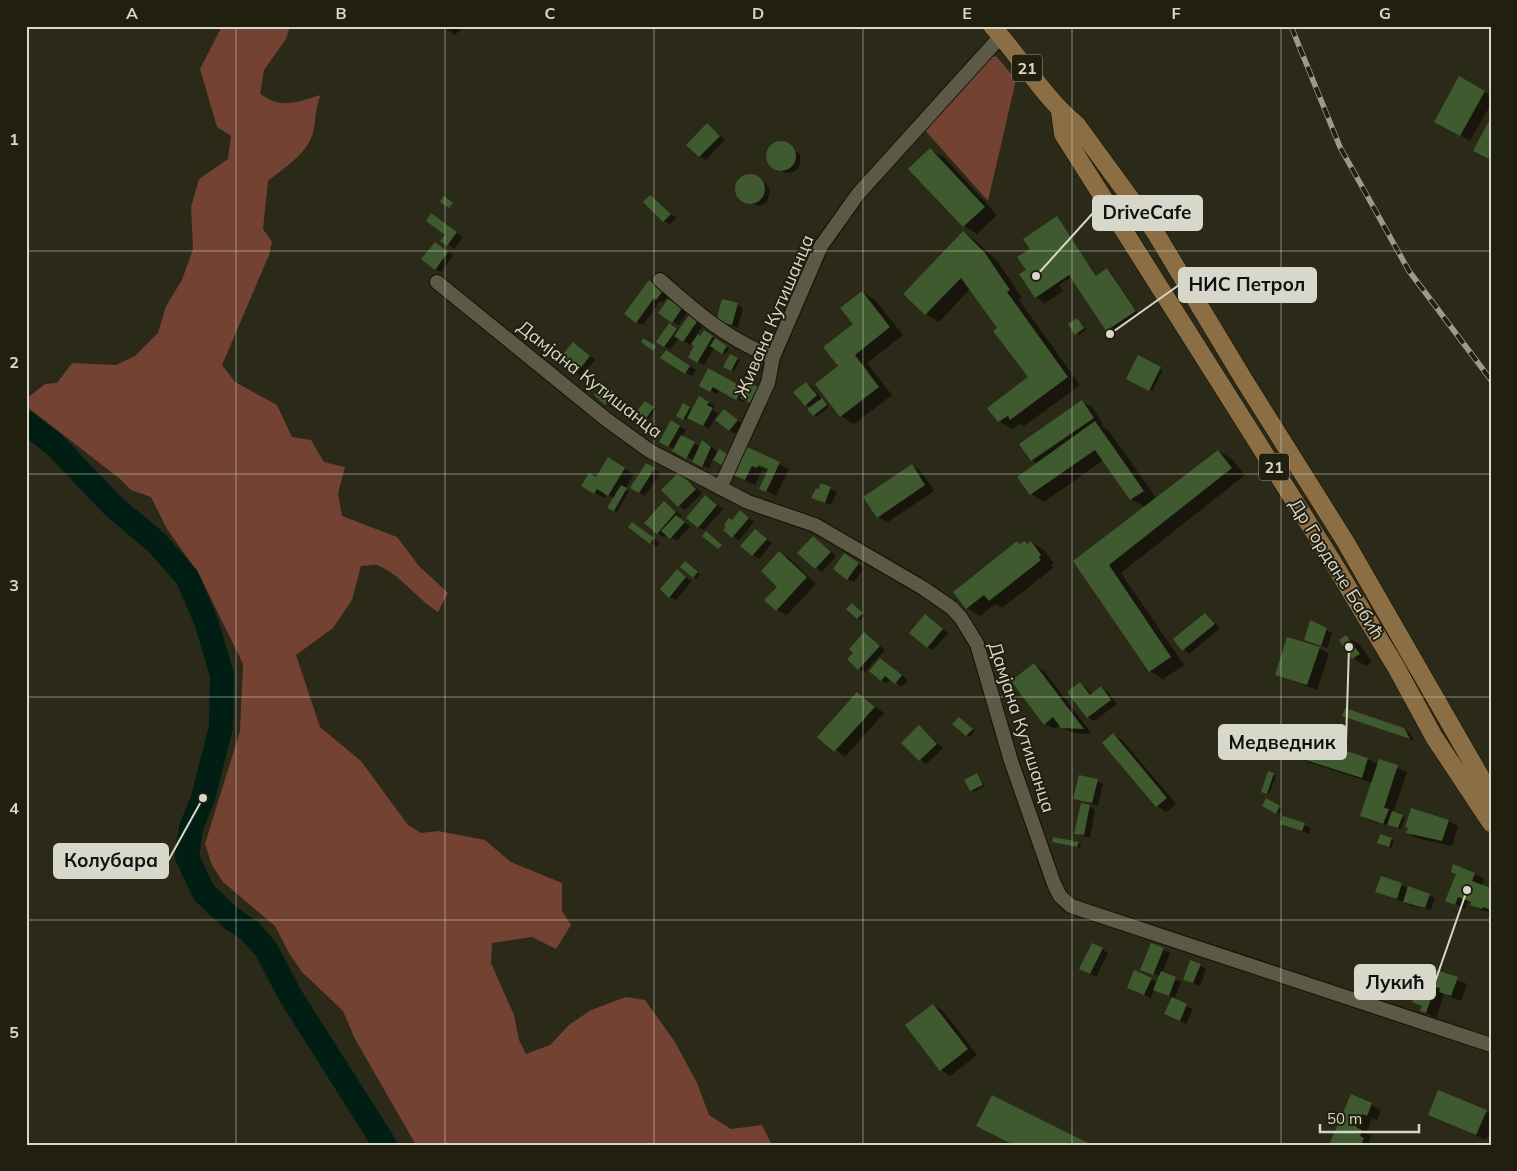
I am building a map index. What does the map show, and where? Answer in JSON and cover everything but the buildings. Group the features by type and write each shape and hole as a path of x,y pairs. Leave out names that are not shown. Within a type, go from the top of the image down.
{"main road":[{"name":"Др Гордане Бабић","path":"996,31 1060,111 1077,125 1155,232 1244,380 1345,541 1491,795"},
{"name":"Др Гордане Бабић","path":"1060,111 1063,134 1245,421 1396,667 1434,737 1491,823"}],"street":[{"name":"Живана Кутишанца","path":"720,488 768,383 773,357 821,246 858,194 996,31"},
{"path":"660,280 704,320 742,344 773,357"},
{"name":"Дамјана Кутишанца","path":"438,282 607,420 650,450 755,505 815,525 923,588 961,618 977,644 1011,761 1054,884 1060,896 1070,906 1491,1046"}],"shaded area":[{"path":"222,26 290,26 286,39 264,70 260,94 268,99 283,103 297,102 321,95 313,133 306,148 268,181 263,229 272,242 269,255 222,365 235,382 277,405 292,437 311,440 324,462 345,467 338,493 342,516 397,537 419,566 448,593 438,612 401,580 385,569 377,565 361,566 352,600 333,628 296,655 320,727 361,761 408,825 421,833 438,831 485,840 511,862 562,883 562,911 571,925 556,949 532,937 492,943 491,963 514,1015 519,1040 526,1054 550,1045 569,1025 591,1010 626,997 645,1000 675,1042 697,1083 709,1115 731,1129 762,1125 772,1145 416,1145 355,1039 343,1011 302,972 289,953 275,926 223,882 212,865 205,844 240,731 243,664 199,574 167,529 151,497 131,490 119,478 26,406 26,399 45,384 57,383 72,363 116,365 135,356 158,333 166,306 182,280 193,249 191,207 199,179 228,159 231,136 217,127 200,69"},
{"path":"992,56 997,57 1016,80 988,201 924,129"}],"waterway":[{"path":"26,423 53,443 114,507 156,542 187,577 206,621 222,675 221,727 203,798 191,828 187,857 204,893 232,919 250,931 266,949 290,995 385,1145"}],"railway":[{"path":"1291,26 1340,147 1409,271 1491,380"}],"place":[{"name":"DriveCafe","path":"1036,276"},
{"name":"НИС Петрол","path":"1110,334"},
{"name":"Медведник","path":"1349,647"},
{"name":"Колубара","path":"203,798"},
{"name":"Лукић","path":"1467,890"}]}
